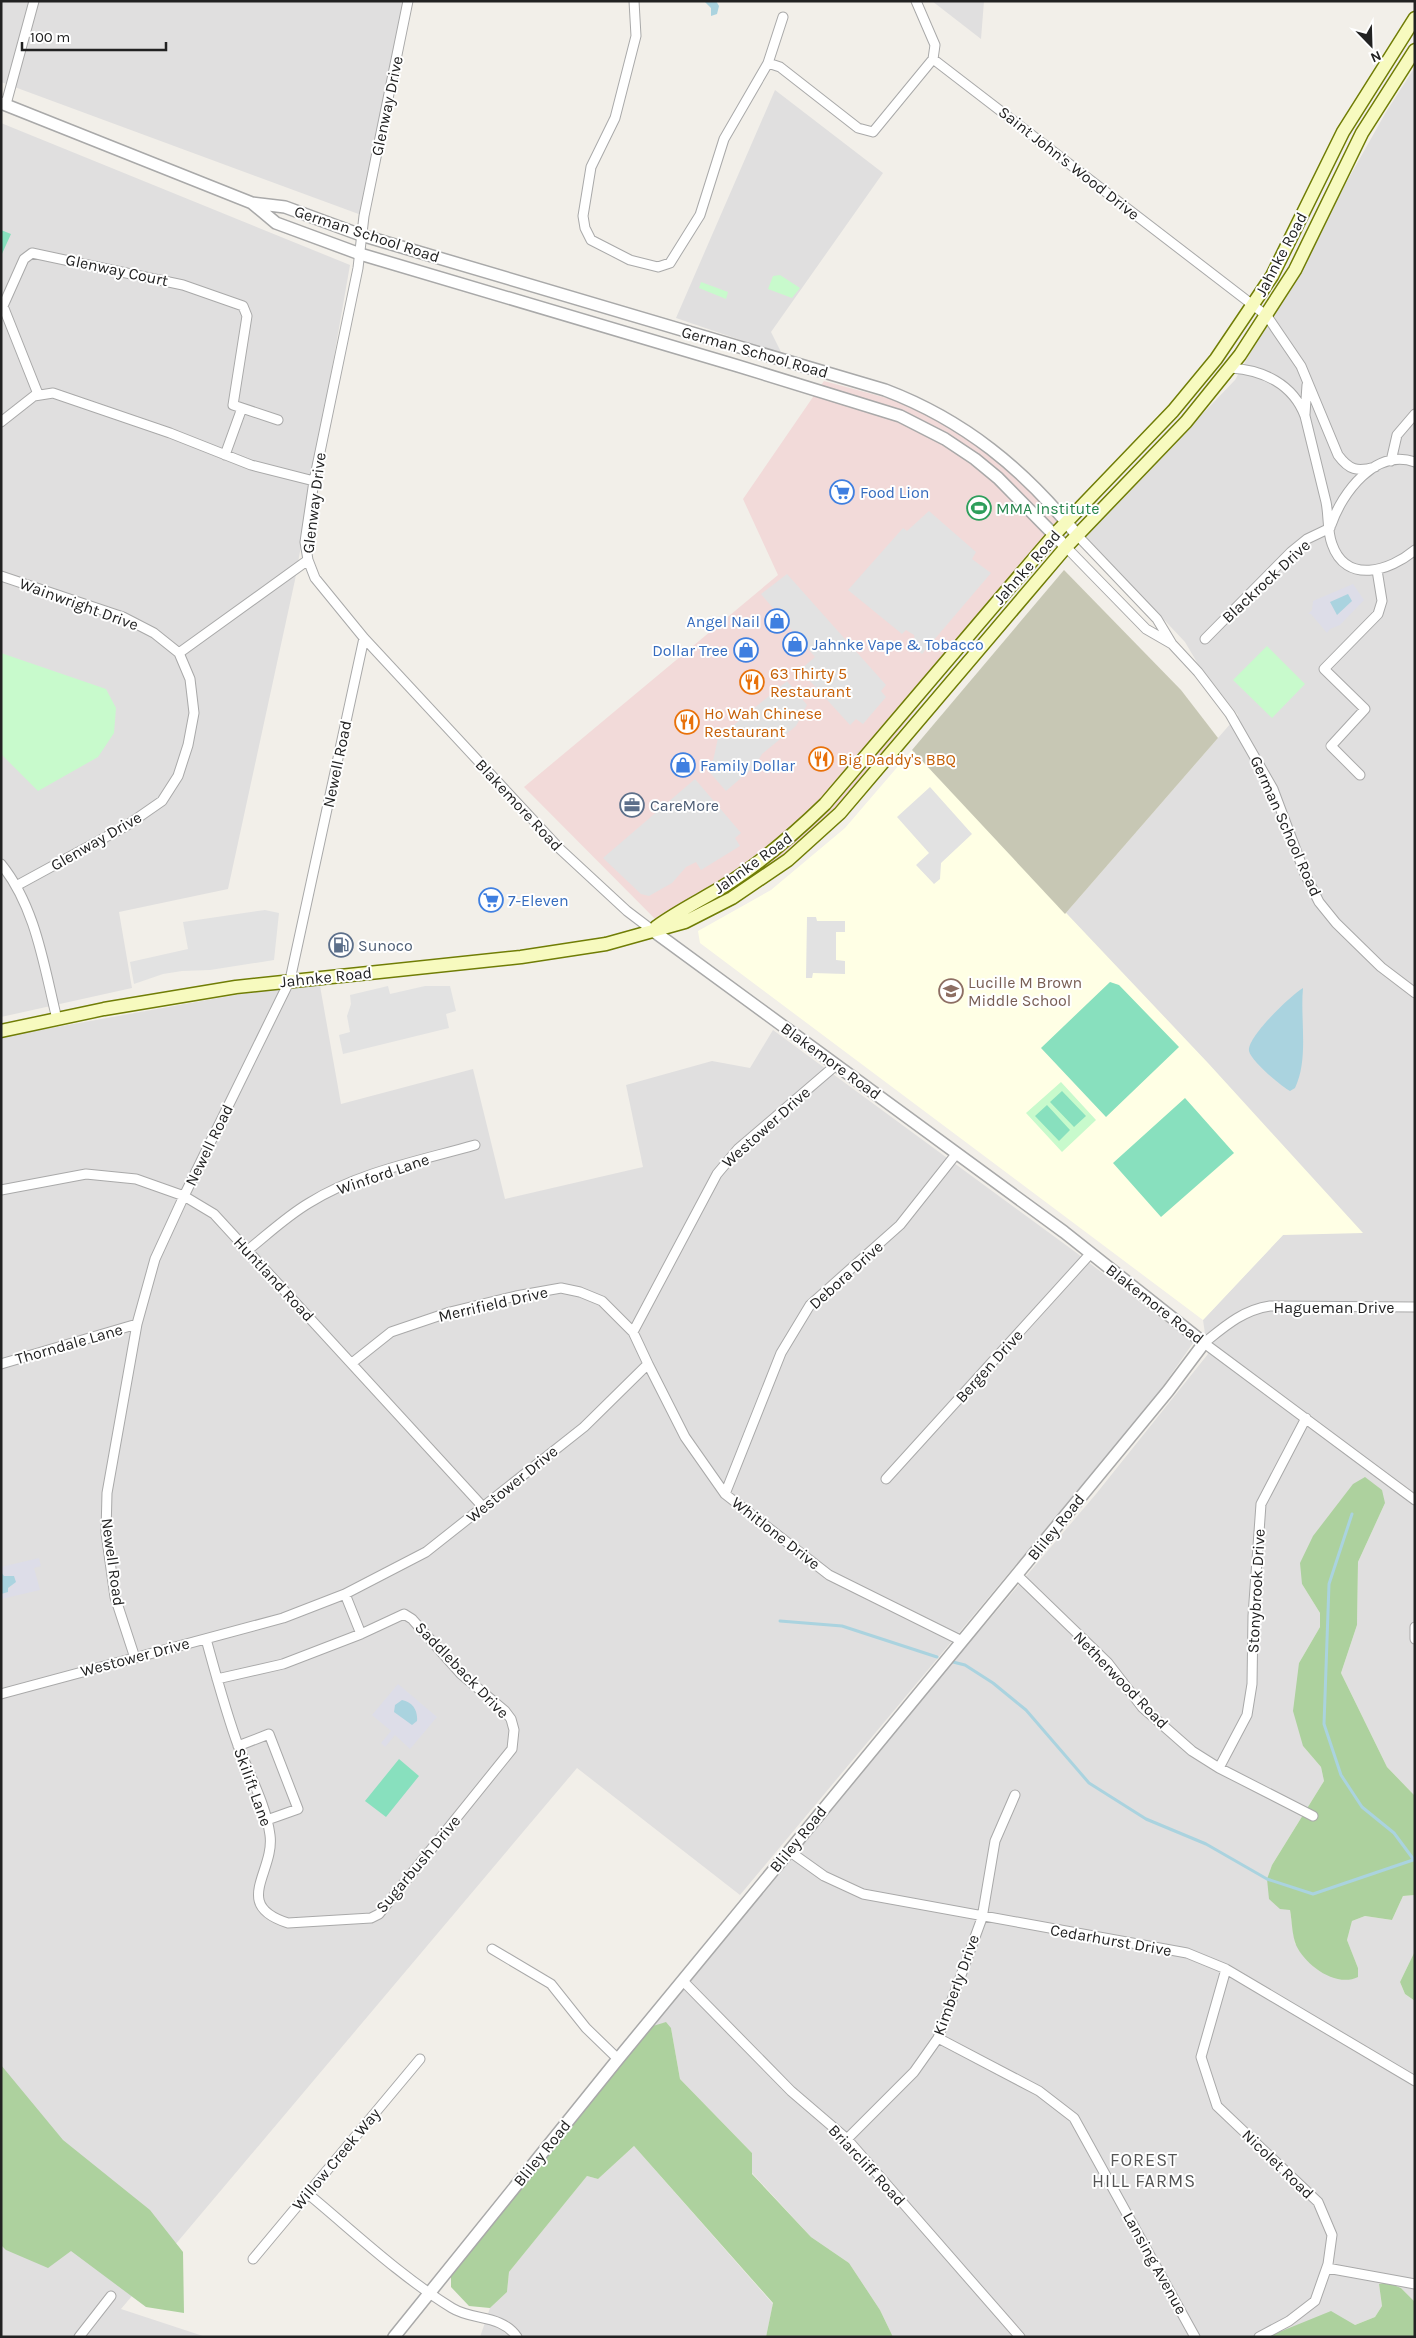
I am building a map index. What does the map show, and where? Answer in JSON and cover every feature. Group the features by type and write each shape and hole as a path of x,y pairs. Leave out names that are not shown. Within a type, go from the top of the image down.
{"main road":[{"name":"Jahnke Road","path":"652,930 679,910 725,886 746,871 801,827 825,804 1055,534 1182,400 1216,359 1254,305 1290,242 1352,117 1415,18"},
{"name":"Jahnke Road","path":"1,1031 200,992 290,980 562,952 606,944 685,922 732,898 761,880 814,837 864,786 1066,547 1186,422 1231,368 1267,316 1310,241 1362,133 1415,50"}],"street":[{"path":"3,104 34,1"},
{"name":"Glenway Drive","path":"16,886 126,826 162,801 178,776 188,745 194,713 190,679 179,653 308,560 306,542 314,481 360,254 361,235 408,1"},
{"path":"634,1 636,36 615,118 592,167 582,216 590,240 630,260 658,267 670,263 700,215 724,139 768,63 784,17"},
{"path":"768,63 780,67 858,128 873,132 933,59 935,45 916,1"},
{"name":"Saint John's Wood Drive","path":"933,59 1267,316 1297,358 1332,444 1342,460 1354,470 1375,468"},
{"name":"German School Road","path":"3,104 252,203 285,207 361,235 884,390 917,403 955,423 990,447 1066,522 1157,618 1172,644 1214,692 1246,740 1273,788 1304,874 1320,902 1336,923 1381,967 1415,993"},
{"name":"German School Road","path":"252,203 276,223 360,254 900,416 945,439 975,459 998,478 1055,534 1146,629 1172,644"},
{"name":"Glenway Court","path":"38,394 3,306 24,259 32,253 183,285 243,306 247,316 233,405 242,408"},
{"path":"1231,368 1252,371 1278,381 1297,398 1305,416 1327,504 1332,545 1342,561 1360,570 1377,570 1398,562 1415,550"},
{"path":"1305,416 1308,399 1306,377"},
{"path":"1,422 22,403 38,394 53,393 251,465 314,481"},
{"path":"225,455 242,408 278,420"},
{"path":"1391,461 1397,434 1415,414"},
{"path":"1330,528 1336,510 1347,492 1363,476 1391,461 1404,459 1415,462"},
{"name":"Blackrock Drive","path":"1205,639 1291,552 1308,538 1330,528"},
{"name":"Blakemore Road","path":"308,560 315,578 364,638 560,849 627,912 957,1153 1091,1253 1204,1343 1415,1500"},
{"path":"1360,775 1331,746 1365,709 1324,669 1378,614 1382,601 1377,570"},
{"name":"Wainwright Drive","path":"1,576 123,617 154,633 179,653"},
{"name":"Newell Road","path":"135,1658 115,1597 106,1514 107,1493 137,1324 155,1259 290,980 364,638"},
{"path":"1,864 16,886 33,923 57,1019"},
{"name":"Westower Drive","path":"633,1332 710,1184 726,1161 836,1065"},
{"name":"Winford Lane","path":"248,1250 292,1214 334,1189 379,1172 475,1145"},
{"name":"Debora Drive","path":"725,1494 781,1353 810,1305 900,1226 957,1153"},
{"name":"Huntland Road","path":"1,1190 86,1174 136,1178 184,1196 214,1214 484,1508"},
{"name":"Bergen Drive","path":"886,1479 1091,1253"},
{"name":"Merrifield Drive","path":"352,1363 391,1332 399,1329 450,1312 516,1296 561,1288 580,1292 602,1301 633,1332"},
{"name":"Hagueman Drive","path":"1204,1343 1232,1321 1257,1308 1270,1306 1415,1307"},
{"name":"Thorndale Lane","path":"1,1364 137,1324"},
{"path":"633,1332 648,1364"},
{"name":"Bliley Road","path":"394,2337 618,2059 1168,1391 1204,1343"},
{"name":"Westower Drive","path":"1,1694 283,1618 345,1594 426,1552 484,1508 584,1427 648,1364"},
{"name":"Whitlone Drive","path":"648,1364 685,1437 725,1494 829,1575 962,1641"},
{"name":"Stonybrook Drive","path":"1219,1768 1246,1715 1252,1684 1253,1616 1261,1504 1306,1418"},
{"name":"Netherwood Road","path":"1016,1575 1108,1663 1142,1707 1192,1751 1219,1768 1313,1816"},
{"path":"217,1679 283,1664 362,1634 345,1594"},
{"name":"Saddleback Drive","path":"362,1634 404,1614 412,1619 461,1674 505,1711 511,1719 514,1730"},
{"path":"1415,1627 1415,1639"},
{"name":"Skilift Lane","path":"206,1639 238,1746 267,1820 271,1846 257,1893 262,1909 276,1919"},
{"name":"Sugarbush Drive","path":"276,1919 288,1923 371,1918 379,1914 506,1759 512,1749 514,1730"},
{"path":"238,1746 270,1734 298,1808 267,1820"},
{"name":"Kimberly Drive","path":"847,2139 914,2072 938,2038 982,1918 995,1841 1015,1795"},
{"name":"Cedarhurst Drive","path":"789,1851 824,1876 863,1894 982,1918 1186,1953 1226,1969 1415,2081"},
{"path":"492,1949 551,1984 586,2028 618,2059"},
{"name":"Nicolet Road","path":"1226,1969 1201,2057 1217,2106 1318,2202 1332,2235 1327,2268 1315,2301 1289,2321 1259,2337"},
{"name":"Briarcliff Road","path":"683,1981 791,2091 847,2139 1020,2337"},
{"name":"Lansing Avenue","path":"938,2038 1039,2091 1074,2118 1196,2337"},
{"name":"Willow Creek Way","path":"253,2259 420,2059"},
{"path":"307,2193 428,2294 460,2313 498,2320 517,2337"},
{"path":"1327,2268 1415,2284"},
{"path":"79,2337 111,2296"}],"shaded area":[{"path":"1,1 408,1 364,216 1,82"},
{"path":"932,1 984,1 981,39"},
{"path":"1415,67 1415,1796 1387,1767 1341,1673 1357,1625 1358,1562 1385,1503 1302,1584 1320,1613 1320,1627 1299,1663 1303,1746 1321,1767 1324,1781 1272,1865 1267,1879 1290,1910 1295,1944 1358,1977 1358,1968 1347,1940 1352,1921 1365,1916 1392,1920 1403,1896 1415,1895 1415,1951 1400,1982 1405,1994 1415,2001 1415,2302 1401,2288 1387,2282 1379,2284 1382,2306 1375,2317 1355,2325 1267,2337 893,2337 880,2310 849,2263 811,2237 752,2173 752,2153 680,2079 671,2028 653,2026 953,1662 1096,1494 1208,1354 1203,1320 1283,1235 1295,1161 1207,1063 1065,914 1238,715 1198,664 1185,642 1085,536 1235,380 1386,112"},
{"path":"775,90 883,173 771,332 782,354 676,318"},
{"path":"1,123 350,265 295,580 228,889 119,912 132,988 1,1017"},
{"path":"824,381 935,411 987,442 1072,525 1046,547 834,812 765,880 669,933 524,787 778,575 743,499"},
{"path":"929,511 976,552 972,559 991,573 922,654 917,650 914,635 906,630 902,634 848,590 903,528 907,531"},
{"path":"1064,570 1181,690 1218,738 1065,914 912,750"},
{"path":"787,574 886,685 881,691 886,697 863,724 856,719 850,725 800,670 815,657 761,594"},
{"path":"1353,584 1364,600 1340,625 1330,629 1327,633 1311,614 1308,614 1312,610 1313,601"},
{"path":"787,681 807,705 796,726 762,754 755,766 726,791 705,767 713,761 718,738"},
{"name":"Lucille M Brown Middle School","path":"912,750 1208,1063 1363,1233 1283,1235 1203,1320 700,943 698,931 771,890 845,828"},
{"path":"695,779 741,833 735,838 740,846 701,870 696,862 686,867 672,883 649,896 641,894 603,858"},
{"path":"930,787 972,834 941,863 940,879 934,884 916,865 929,853 897,817"},
{"path":"265,910 279,913 274,960 210,970 163,974 134,984 130,962 188,949 183,922"},
{"path":"807,917 816,917 817,921 845,921 845,932 836,932 836,960 845,961 845,974 813,973 812,978 806,978"},
{"path":"320,986 341,1104 473,1069 505,1199 643,1167 626,1085 712,1061 750,1068 773,1030 1074,1251 1193,1343 1154,1399 740,1895 577,1768 121,2309 206,2337 1,2337 1,1037 263,990"},
{"path":"388,986 390,994 425,986 450,986 456,1011 446,1014 449,1028 343,1054 339,1035 350,1032 347,1016 351,1004 350,995"},
{"path":"39,1558 41,1566 34,1568 40,1590 1,1599 1,1594 8,1592 7,1589 12,1587 1,1572 1,1567"},
{"path":"398,1684 437,1717 410,1749 395,1735 385,1747 381,1743 391,1731 372,1715"},
{"path":"634,2146 773,2304 766,2337 480,2337 490,2308 507,2292 509,2272 587,2176 598,2179"}],"green space":[{"path":"1,230 11,234 1,256"},
{"path":"780,275 800,288 792,298 768,289 773,276"},
{"path":"701,282 728,292 726,299 699,288"},
{"path":"1267,646 1305,684 1272,718 1233,680"},
{"path":"1,653 106,689 116,708 114,733 98,757 38,791 1,754"},
{"path":"1110,982 1119,985 1179,1047 1106,1117 1041,1048"},
{"path":"1061,1082 1096,1120 1062,1152 1026,1113"},
{"path":"1062,1091 1086,1116 1074,1127 1050,1102"},
{"path":"1185,1098 1234,1153 1161,1217 1113,1163"},
{"path":"1047,1105 1070,1130 1059,1141 1035,1116"},
{"path":"1365,1477 1382,1490 1385,1503 1358,1562 1357,1625 1341,1673 1387,1767 1415,1796 1415,1895 1403,1896 1392,1920 1365,1916 1352,1921 1347,1940 1358,1968 1358,1977 1349,1980 1331,1977 1322,1973 1300,1953 1295,1941 1290,1910 1280,1909 1269,1899 1267,1879 1272,1865 1324,1781 1321,1767 1303,1746 1293,1711 1299,1663 1320,1627 1320,1613 1302,1584 1300,1563 1313,1536 1353,1484"},
{"path":"399,1759 419,1776 386,1817 365,1801"},
{"path":"1415,1951 1415,2001 1405,1994 1400,1982"},
{"path":"666,2022 671,2028 680,2079 752,2153 752,2174 811,2237 849,2263 880,2310 893,2337 766,2337 773,2303 634,2146 598,2179 587,2176 509,2272 507,2292 490,2308 469,2306 451,2287 451,2273 458,2261 653,2026"},
{"path":"1,2065 63,2140 150,2210 183,2252 184,2313 146,2307 71,2251 48,2268 6,2250 1,2245"},
{"path":"1387,2282 1401,2288 1415,2302 1415,2337 1267,2337 1331,2311 1355,2325 1375,2317 1382,2306 1379,2284"}],"water":[{"path":"704,1 716,1 719,6 717,14 711,16 711,8"},
{"path":"1348,594 1352,601 1337,615 1330,602"},
{"path":"1303,988 1302,1065 1295,1088 1290,1091 1260,1067 1249,1051 1250,1045 1262,1027 1280,1007"},
{"path":"1,1572 4,1576 14,1576 16,1582 8,1588 8,1592 1,1594"},
{"path":"402,1700 412,1705 416,1710 417,1721 412,1725 394,1712 395,1705"}],"waterway":[{"path":"1352,1514 1329,1584 1324,1724 1341,1775 1362,1807 1394,1833 1414,1860"},
{"path":"780,1621 842,1626 937,1657"},
{"path":"953,1662 965,1665 993,1683 1026,1710 1089,1783 1146,1819 1206,1844 1267,1879 1313,1894 1413,1860"}],"place":[{"name":"Food Lion","path":"842,492"},
{"name":"MMA Institute","path":"979,508"},
{"name":"Angel Nail","path":"777,621"},
{"name":"Jahnke Vape & Tobacco","path":"795,644"},
{"name":"Dollar Tree","path":"746,650"},
{"name":"63 Thirty 5 Restaurant","path":"752,682"},
{"name":"Ho Wah Chinese Restaurant","path":"687,722"},
{"name":"Big Daddy's BBQ","path":"821,759"},
{"name":"Family Dollar","path":"683,765"},
{"name":"CareMore","path":"632,805"},
{"name":"7-Eleven","path":"491,900"},
{"name":"Sunoco","path":"341,945"},
{"name":"Lucille M Brown Middle School","path":"951,991"}],"district":[{"name":"FOREST HILL FARMS","path":"1144,2170"}]}
